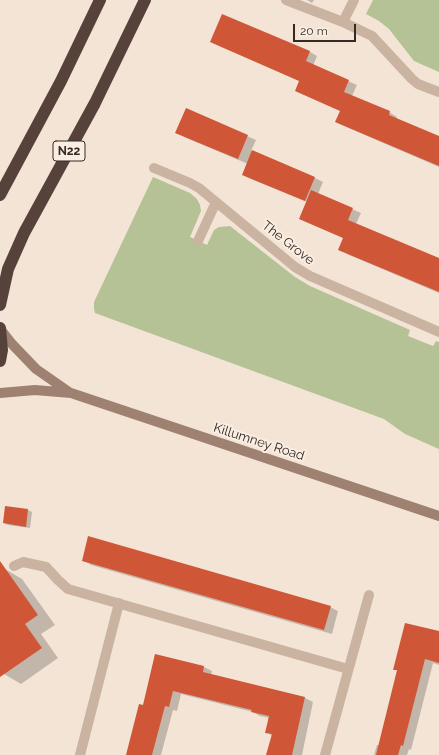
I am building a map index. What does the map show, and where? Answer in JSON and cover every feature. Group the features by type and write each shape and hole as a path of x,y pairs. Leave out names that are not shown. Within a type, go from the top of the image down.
{"highway":[{"path":"0,194 61,82 100,0"},
{"name":"N22","path":"0,305 8,269 24,233 95,103 145,0"},
{"path":"0,329 2,350 0,361"}],"street":[{"path":"286,0 343,22 372,36 412,80 418,84 439,92"},
{"path":"343,22 354,0"},
{"name":"The Grove","path":"154,168 190,183 216,202 295,267 310,276 439,332"},
{"path":"198,241 216,202"},
{"name":"Killumney Road","path":"0,329 36,369 71,393"},
{"name":"Killumney Road","path":"0,393 35,390 71,393 439,516"},
{"path":"14,566 24,562 46,567 68,589 348,669"},
{"path":"325,755 369,595"},
{"path":"80,755 119,603"}],"green space":[{"path":"373,0 439,0 439,72 414,61 389,29 379,21 366,14"},
{"path":"153,177 190,193 197,199 201,211 190,237 207,245 214,230 219,227 230,226 295,277 310,286 410,330 408,336 433,346 436,341 439,342 439,449 405,434 384,419 95,313 94,302"}],"building":[{"path":"222,14 310,51 306,61 349,80 344,92 390,111 389,115 439,136 439,166 335,122 340,111 295,91 299,81 210,42"},
{"path":"186,108 248,135 238,159 175,133"},
{"path":"252,150 315,177 305,201 242,175"},
{"path":"311,190 353,208 348,220 439,258 439,292 338,250 343,238 299,219"},
{"path":"5,506 28,509 26,527 3,523"},
{"path":"88,536 331,606 324,630 82,561"},
{"path":"0,561 38,615 25,624 42,648 0,677"},
{"path":"405,623 439,631 439,663 425,659 403,746 401,745 398,755 376,755 397,670 393,670"},
{"path":"155,654 204,666 203,672 305,697 292,755 266,755 272,734 265,733 269,716 251,712 252,710 173,691 169,707 165,706 152,755 126,755 139,704 143,705"}]}
